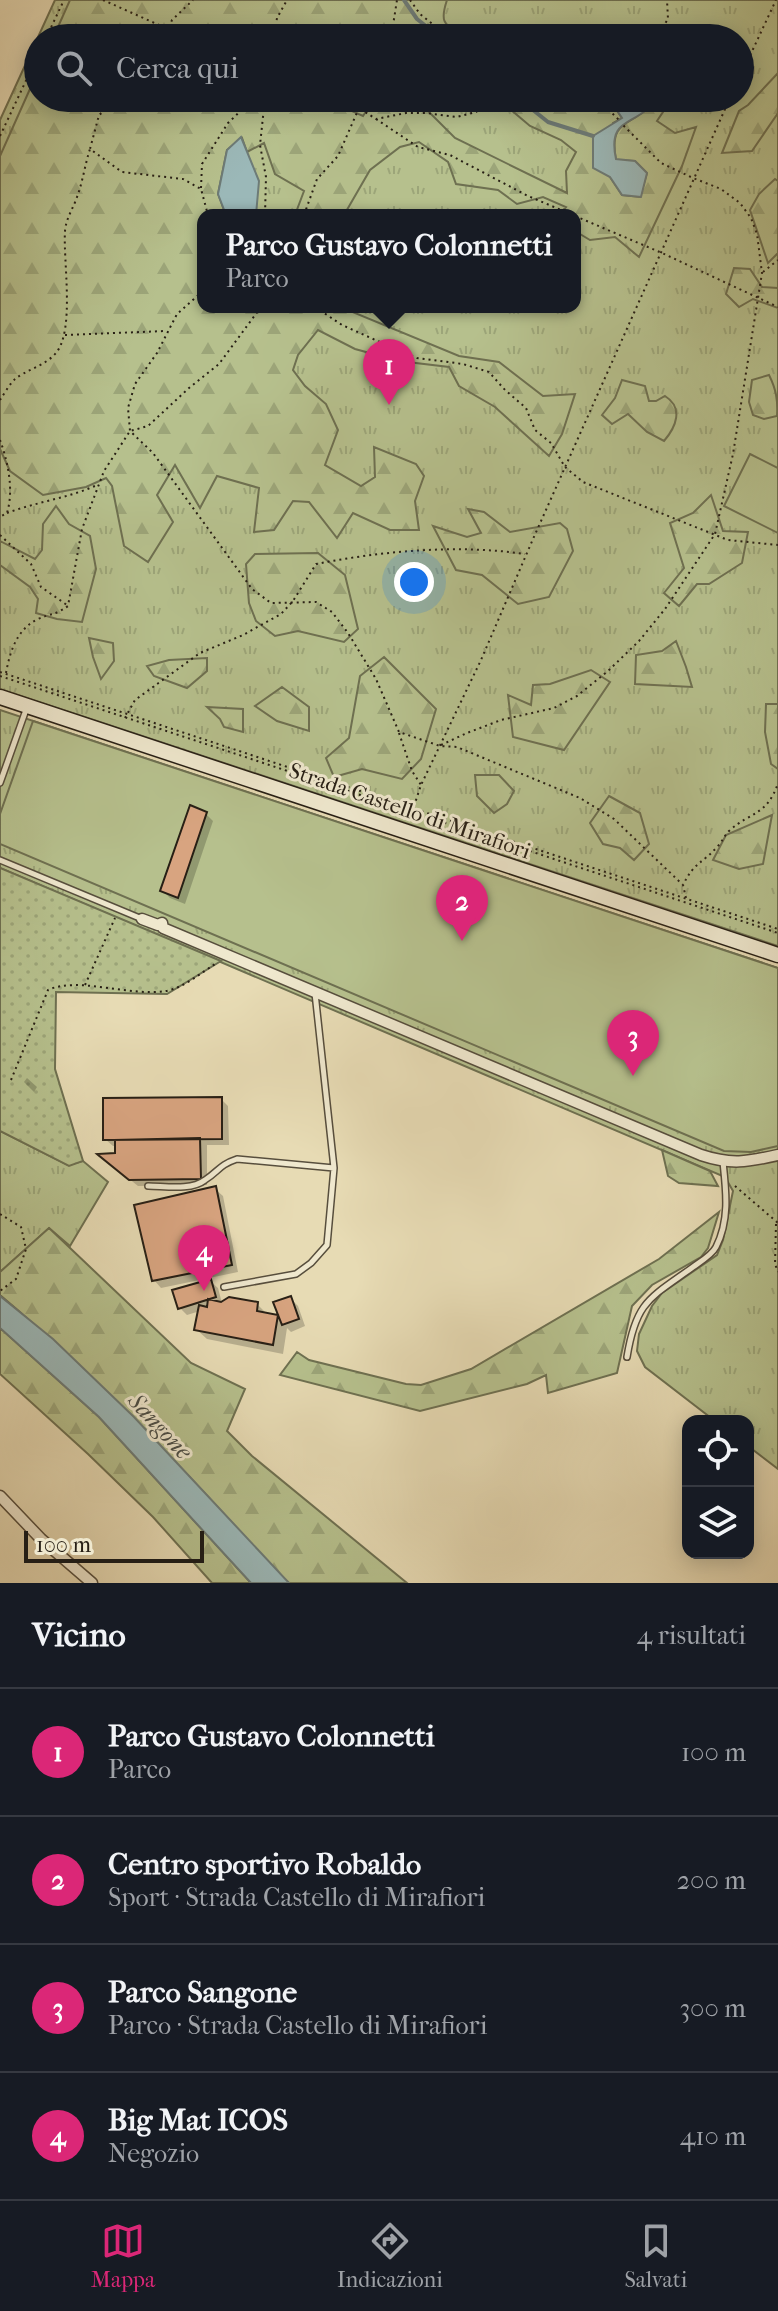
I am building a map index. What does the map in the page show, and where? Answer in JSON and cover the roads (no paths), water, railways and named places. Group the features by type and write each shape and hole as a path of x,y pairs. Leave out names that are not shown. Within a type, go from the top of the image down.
{"street":[{"name":"Strada Castello di Mirafiori","path":"1,691 27,706 778,955"},
{"path":"142,919 701,1155 723,1162 752,1161 778,1155"},
{"path":"0,1496 41,1539 92,1583"}],"lane":[{"path":"0,783 27,706"},
{"path":"0,860 142,919"},
{"path":"224,1287 296,1274 327,1245 334,1168 315,992"},
{"path":"148,1186 192,1186 204,1182 222,1164 237,1159 334,1168"},
{"path":"627,1357 631,1329 639,1311 652,1297 715,1250 728,1196 723,1162"}],"water":[{"path":"618,112 643,112 620,127 614,144 616,159 635,161 647,173 641,197 622,195 610,177 593,168 593,136 622,118"},
{"path":"241,137 259,181 257,209 224,209 218,194 227,150"},
{"path":"0,1296 53,1339 134,1417 289,1583 251,1583 99,1417 0,1328"}],"waterway":[{"path":"404,0 423,24"},
{"path":"536,112 548,122 593,136"}],"place":[{"name":"Parco Gustavo Colonnetti","path":"389,405"},
{"name":"Centro sportivo Robaldo","path":"462,941"},
{"name":"Parco Sangone","path":"633,1076"},
{"name":"Big Mat ICOS","path":"204,1291"}],"water label":[{"name":"Sangone","path":"160,1426"}]}
